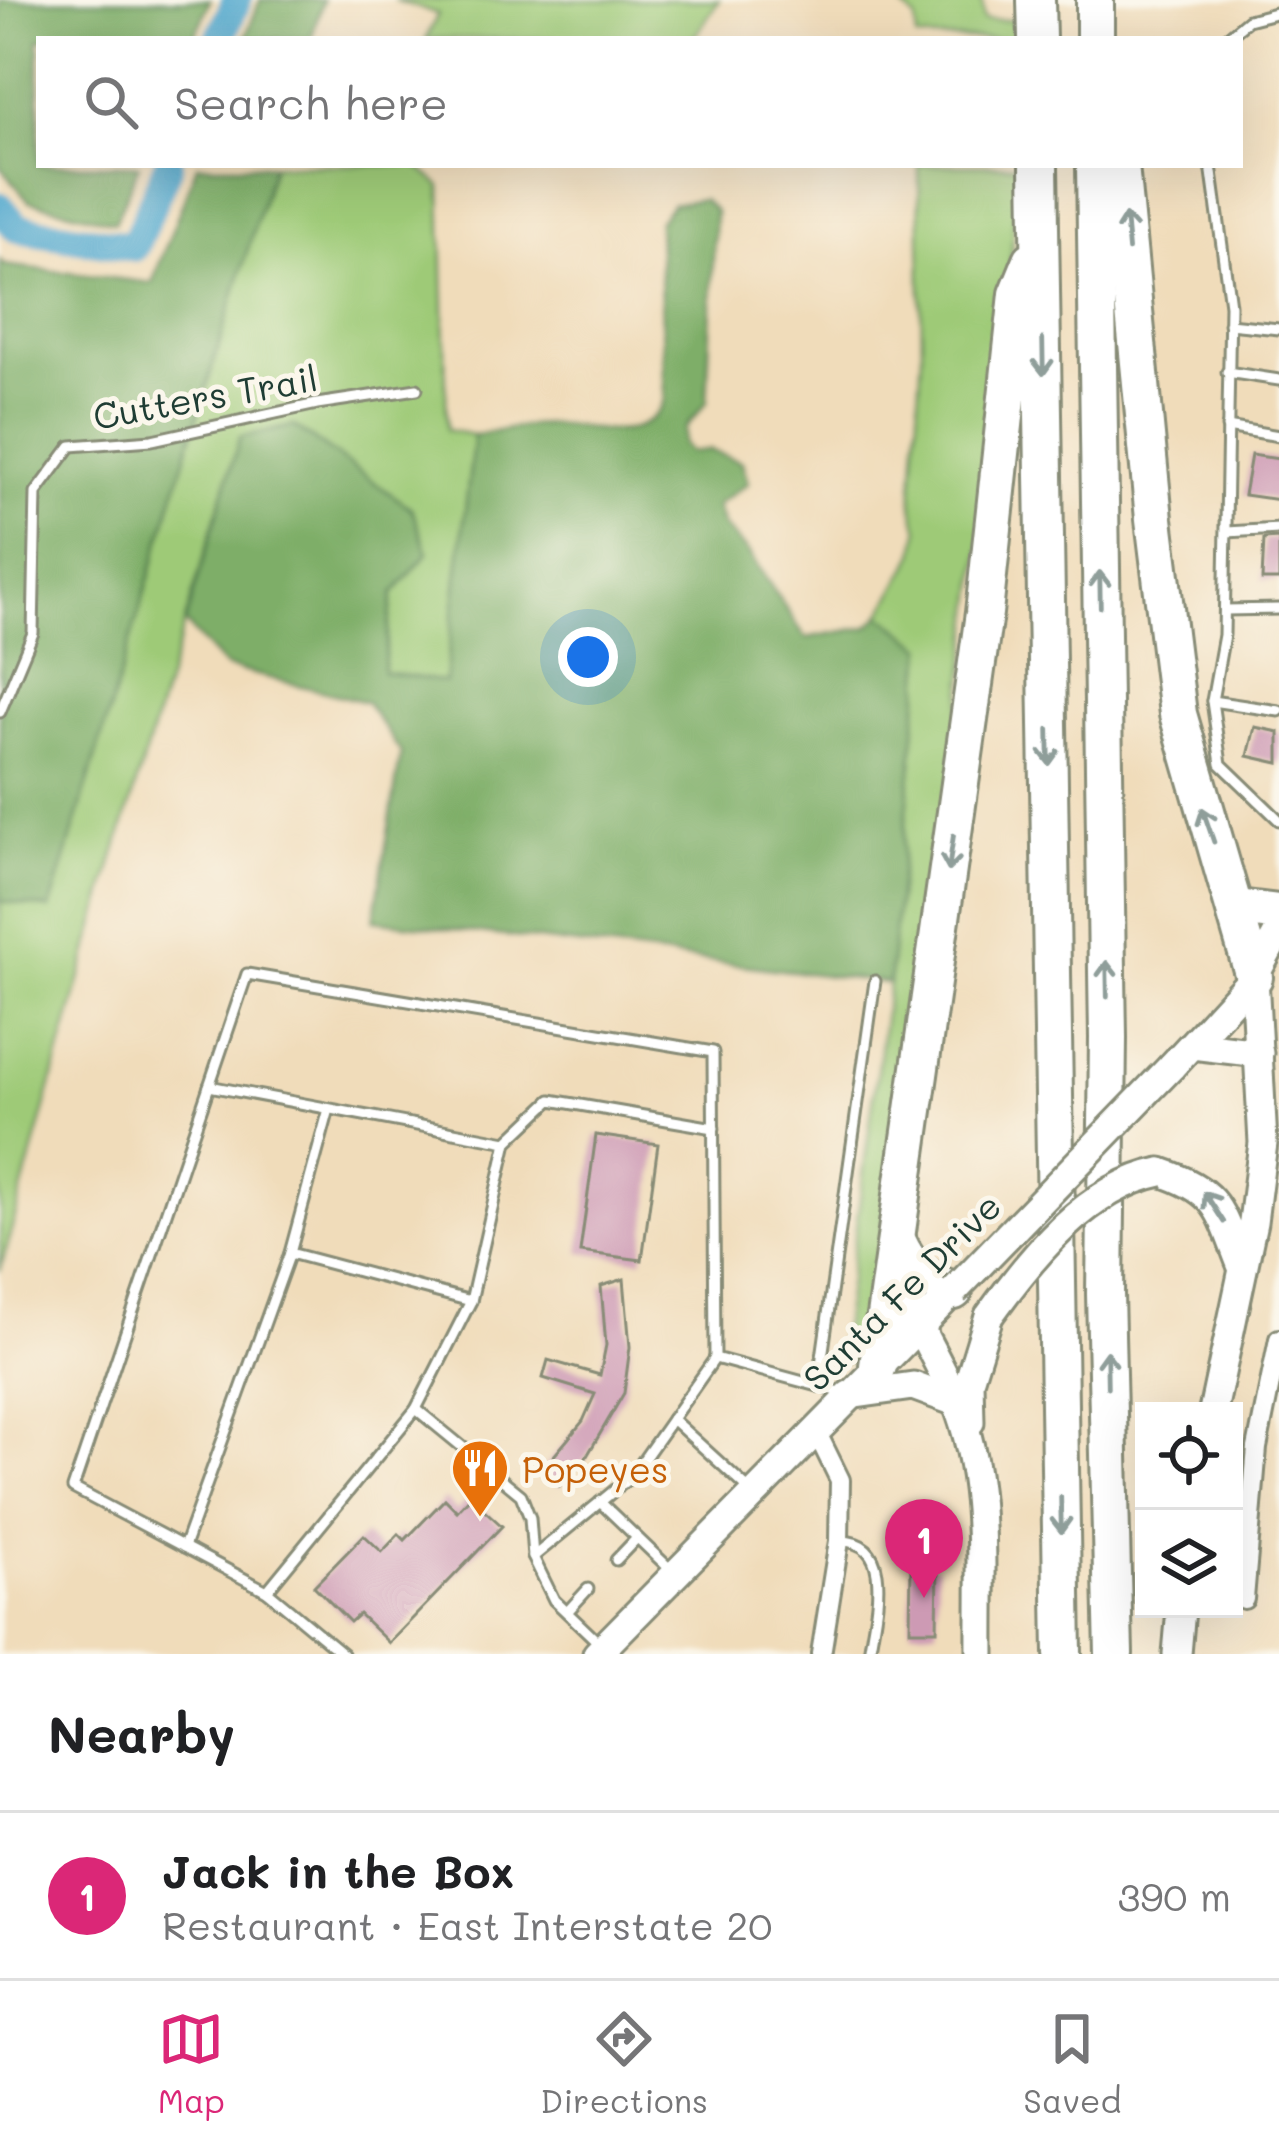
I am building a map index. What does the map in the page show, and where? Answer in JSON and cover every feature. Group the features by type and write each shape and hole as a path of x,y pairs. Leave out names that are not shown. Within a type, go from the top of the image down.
{"highway":[{"path":"1040,168 1064,1654"},
{"path":"1095,168 1108,1038 1105,1294 1114,1654"},
{"path":"1120,168 1178,714 1197,793 1238,908 1254,977"},
{"path":"878,1366 985,613 1018,294 1041,240"},
{"path":"1238,908 1279,913"},
{"path":"898,1242 908,1265 954,1292"},
{"path":"893,1279 919,1326"}],"main road":[{"name":"Santa Fe Drive","path":"600,1650 1192,1045 1254,977 1279,931"},
{"path":"1215,1402 1263,1143 1254,977"},
{"path":"1192,1045 1259,1053"},
{"path":"982,1654 979,1508 968,1381 989,1316 1100,1193 1125,1180 1161,1172 1198,1184 1220,1206 1242,1267"},
{"path":"919,1326 956,1402 972,1453"},
{"path":"849,1395 913,1386 956,1402"},
{"path":"1177,1654 1180,1618"}],"street":[{"path":"1244,1599 1257,1448 1279,1339"},
{"path":"815,1429 840,1480 839,1541 821,1654"}],"lane":[{"path":"1229,36 1248,20 1279,13"},
{"path":"1212,168 1227,259 1229,324 1225,610 1212,701 1221,764 1279,820"},
{"path":"1229,324 1279,329"},
{"path":"1227,372 1279,380"},
{"name":"Cutters Trail","path":"0,712 33,633 36,493 71,446 152,440 317,404 417,389"},
{"path":"1227,427 1279,436"},
{"path":"1227,532 1279,529"},
{"path":"1225,610 1279,609"},
{"path":"1212,701 1279,711"},
{"path":"343,1654 267,1591 73,1488 247,974 713,1052 715,1358 632,1476 533,1556"},
{"path":"818,1386 875,981"},
{"path":"209,1086 506,1142"},
{"path":"267,1591 416,1409 471,1301 506,1142 551,1100 714,1129"},
{"path":"184,1547 290,1253 329,1109"},
{"path":"290,1253 471,1301"},
{"path":"715,1358 849,1395"},
{"path":"416,1409 520,1496 530,1518 533,1556 566,1612 600,1650"},
{"path":"672,1419 753,1492"},
{"path":"600,1502 675,1573"},
{"path":"616,1560 637,1538"},
{"path":"839,1541 860,1542 871,1550 878,1577 869,1654"},
{"path":"566,1612 588,1589"}],"green space":[{"path":"0,0 210,0 195,36 36,36 36,168 138,168 115,222 29,201 0,166"},
{"path":"260,0 323,0 312,36 246,36"},
{"path":"394,0 719,0 695,36 427,36 438,14"},
{"path":"896,0 982,0 984,20 1017,20 1018,36 917,36 916,19"},
{"path":"196,168 272,168 50,909 0,901 0,260 4,265 152,283"},
{"path":"272,168 420,168 441,186 447,430 474,435 445,683 383,673 393,594 428,553 411,508 294,426 240,437 113,861 0,1271 0,901 50,908"},
{"path":"919,168 1018,168 991,461 954,756 866,1344 850,1362 838,1361 889,983 924,647 881,615 915,554 919,530 912,502 922,354"},
{"path":"702,199 715,211 707,402 685,428 683,444 690,452 709,450 742,462 748,483 716,505 723,526 747,551 806,638 868,627 881,615 924,647 889,983 374,920 401,753 366,702 225,667 185,623 240,437 294,426 411,508 428,553 393,594 383,672 445,682 474,435 548,424 629,430 655,415 665,400 658,222 672,204"}],"building":[{"path":"1251,455 1279,459 1279,500 1244,495"},
{"path":"1279,538 1279,580 1262,580 1264,539"},
{"path":"1255,727 1279,732 1279,763 1248,756"},
{"path":"596,1135 658,1144 642,1260 580,1252"},
{"path":"624,1279 630,1347 624,1393 584,1461 559,1486 543,1469 583,1421 595,1394 543,1378 548,1360 600,1375 606,1345 601,1286"},
{"path":"470,1497 502,1526 389,1643 359,1614 350,1622 314,1586 364,1535 382,1552 399,1534 405,1540 445,1499 457,1511"},
{"path":"911,1566 938,1566 937,1630 910,1630"}],"waterway":[{"path":"221,36 237,0"},
{"path":"0,207 17,228 134,247 167,168"}],"place":[{"name":"Popeyes","path":"480,1519"},
{"name":"Jack in the Box","path":"924,1598"}]}
